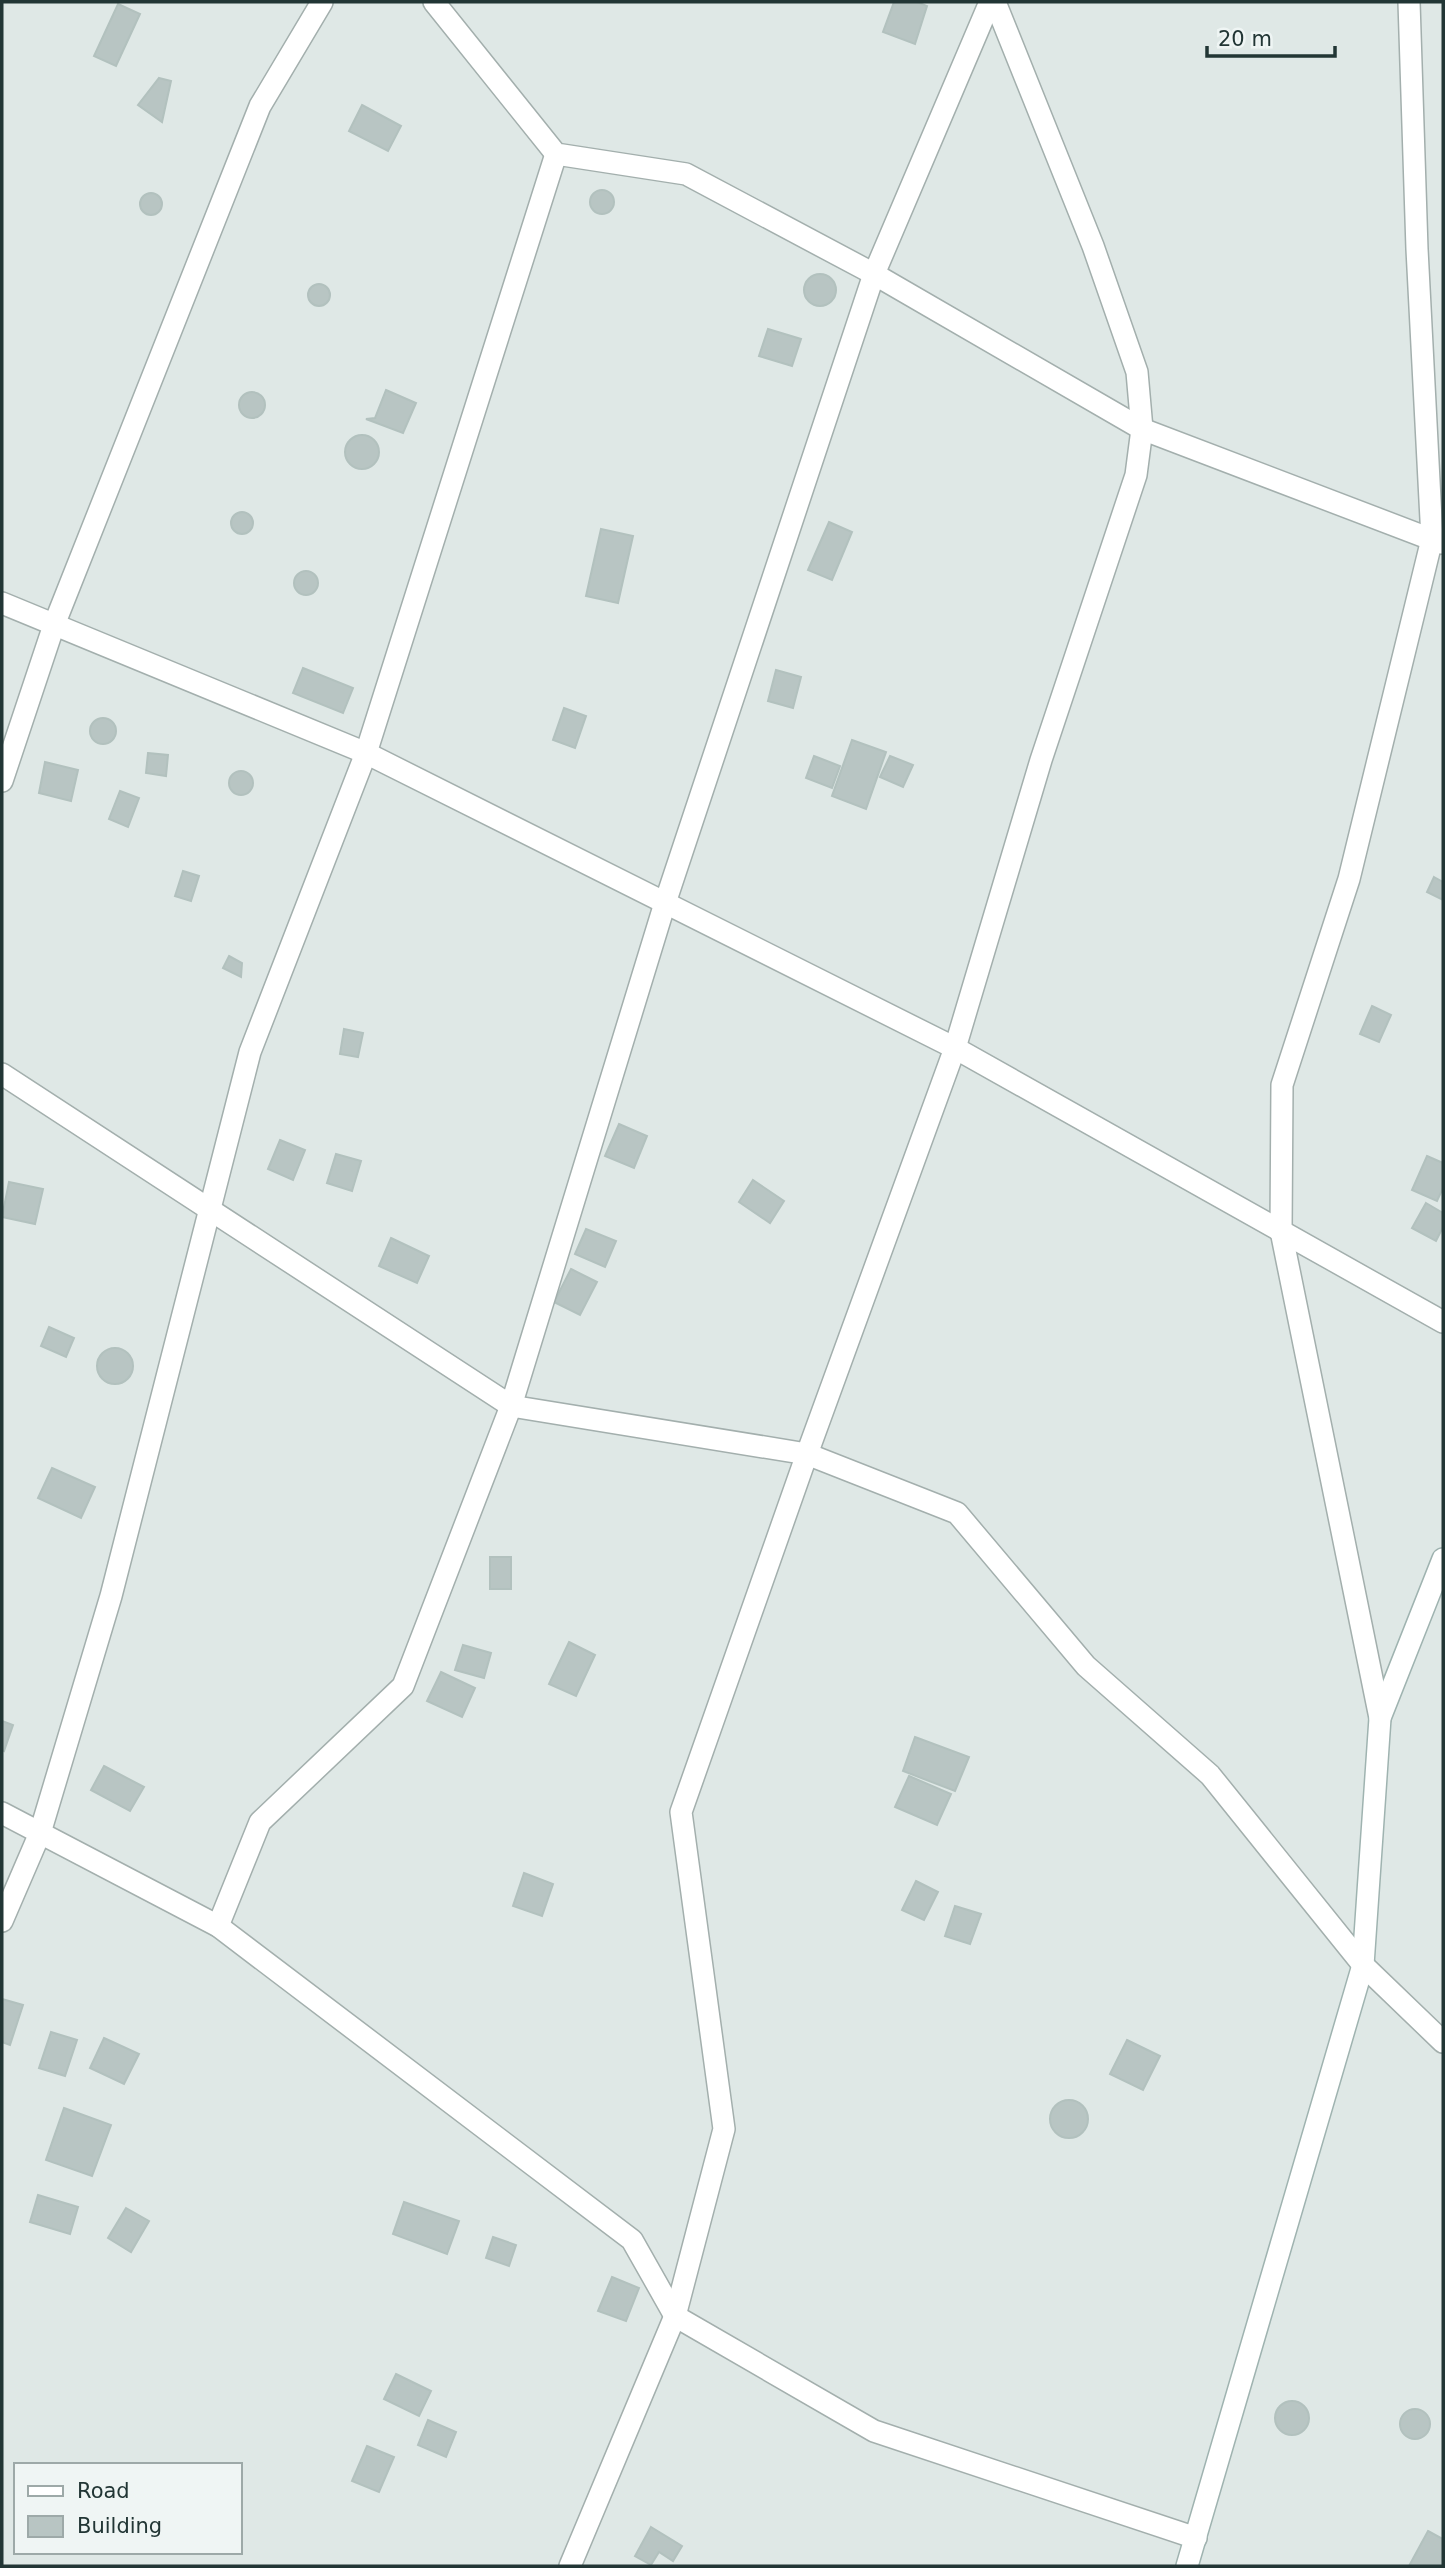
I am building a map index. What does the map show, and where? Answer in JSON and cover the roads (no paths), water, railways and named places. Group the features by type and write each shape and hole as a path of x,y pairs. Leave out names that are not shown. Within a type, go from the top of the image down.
{"street":[{"path":"2,781 54,625 260,106 322,2"},
{"path":"434,2 556,154 687,174 874,274 1142,429 1438,542"},
{"path":"218,1926 260,1822 403,1686 511,1406 665,903 874,274 990,2"},
{"path":"570,2566 675,2316 724,2129 681,1812 807,1454 955,1048 1041,760 1136,475 1142,429 1137,372 1093,246 995,2"},
{"path":"1187,2566 1363,1965 1380,1718 1281,1231 1282,1085 1349,879 1438,542 1418,263 1409,2"},
{"path":"2,1921 40,1833 111,1596 250,1052 366,753 556,154"},
{"path":"2,603 366,753 955,1048 1443,1322"},
{"path":"2,1074 511,1406 807,1454 957,1513 1086,1666 1210,1775 1363,1965 1443,2042"},
{"path":"1380,1718 1443,1559"},
{"path":"2,1813 218,1926 632,2240 675,2316 874,2431 1196,2538"}]}
